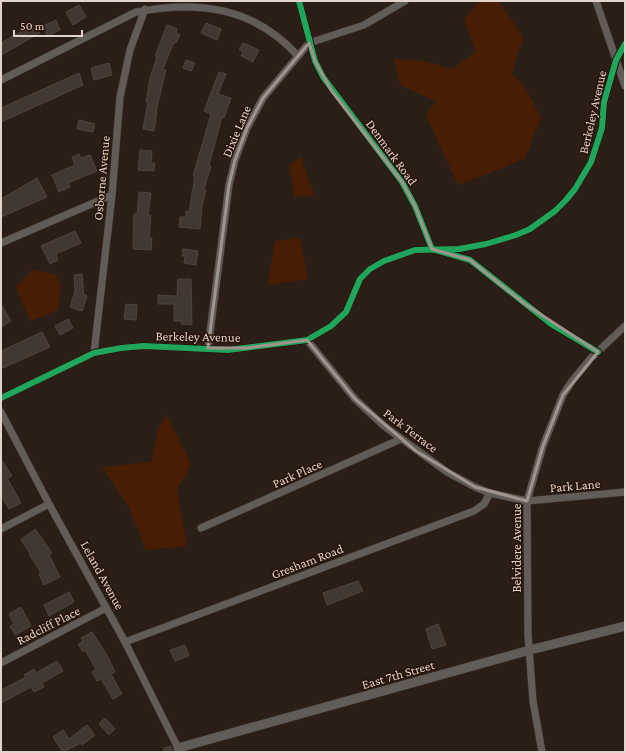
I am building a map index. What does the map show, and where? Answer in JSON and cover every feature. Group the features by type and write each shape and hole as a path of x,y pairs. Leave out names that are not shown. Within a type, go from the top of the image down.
{"street":[{"name":"Denmark Road","path":"299,1 315,61 331,90 402,182 415,206 432,249"},
{"path":"309,43 364,25 391,11 405,1"},
{"path":"596,1 625,86"},
{"path":"1,80 145,9 180,3 195,3 239,12 265,26 277,35 298,56"},
{"name":"Osborne Avenue","path":"94,353 112,196 120,97 130,50 145,9"},
{"name":"Dixie Lane","path":"208,348 229,185 235,160 247,128 263,98 309,43"},
{"name":"Berkeley Avenue","path":"1,398 94,353 121,348 144,346 228,350 307,340 331,326 346,312 360,280 370,269 399,255 415,250 472,247 516,235 542,220 566,200 584,176 597,148 602,128 604,102 616,60 625,44"},
{"path":"1,243 112,196"},
{"path":"432,249 461,257 475,263 551,324 598,352"},
{"name":"Belvidere Avenue","path":"542,752 533,701 528,635 527,501 543,446 563,395 572,381 598,352 625,326"},
{"name":"Park Terrace","path":"307,340 355,399 384,426 401,439 447,472 490,493 527,501"},
{"name":"Leland Avenue","path":"1,412 48,504 125,642 179,750"},
{"name":"Park Place","path":"201,528 401,439"},
{"name":"Park Lane","path":"527,501 625,492"},
{"name":"Gresham Road","path":"125,642 474,511 484,504 490,493"},
{"path":"1,529 48,504"},
{"name":"Radcliff Place","path":"1,662 106,608"},
{"name":"East 7th Street","path":"179,750 530,650 625,626"}],"highlighted area":[{"path":"309,43 315,61 331,90 402,182 415,206 432,249 470,260 525,304 598,352 563,395 543,446 527,501 475,487 416,451 355,399 307,340 247,348 208,348 229,185 235,160 247,128 263,98"}],"shaded area":[{"path":"480,1 499,1 523,37 512,74 526,89 541,118 525,158 458,185 426,116 436,101 400,85 394,59 424,61 452,69 476,52 464,20"},
{"path":"301,157 314,195 295,197 289,165"},
{"path":"300,238 308,279 268,285 275,241"},
{"path":"32,270 55,274 61,284 58,310 30,321 16,287"},
{"path":"166,415 191,464 177,490 187,546 146,550 128,506 102,467 151,462 158,431"}],"building":[{"path":"79,5 86,17 73,25 66,12"},
{"path":"56,20 60,30 47,36 43,26"},
{"path":"206,23 221,29 217,40 201,33"},
{"path":"34,24 40,33 1,55 1,43"},
{"path":"167,25 177,29 176,33 180,35 176,43 174,42 163,69 166,70 156,111 154,131 143,129 148,102 146,102 150,78 157,57 155,56"},
{"path":"243,43 259,50 253,62 241,56 243,51 239,50"},
{"path":"186,60 195,63 191,71 183,68"},
{"path":"109,63 112,75 94,80 91,68"},
{"path":"219,72 226,74 218,94 231,98 224,118 222,117 209,165 211,166 204,189 206,190 202,206 200,229 179,227 180,217 186,217 186,211 189,212 195,176 193,176 211,114 204,111"},
{"path":"79,73 83,85 1,122 1,108"},
{"path":"79,120 95,124 93,132 77,129"},
{"path":"140,150 152,151 151,163 155,163 154,171 138,170"},
{"path":"79,154 81,158 90,155 97,171 68,183 70,187 59,192 52,175 75,165 72,157"},
{"path":"37,178 47,197 1,217 1,199"},
{"path":"139,192 151,193 148,215 151,215 149,238 152,238 151,250 133,249 134,214 137,214"},
{"path":"75,231 81,243 56,254 58,260 50,264 41,246"},
{"path":"183,249 198,251 196,265 184,263 185,256 182,256"},
{"path":"82,274 84,295 87,296 82,311 70,307 75,291 74,275"},
{"path":"178,279 191,279 192,325 181,324 182,321 174,321 174,304 158,304 158,295 177,296"},
{"path":"1,304 11,321 1,327"},
{"path":"126,304 137,305 136,320 124,319"},
{"path":"68,319 73,328 60,335 55,326"},
{"path":"42,332 50,347 3,368 1,364 1,351"},
{"path":"1,459 12,476 7,478 21,503 9,509 1,495"},
{"path":"35,529 52,553 49,555 60,577 44,585 39,574 41,573 21,540"},
{"path":"358,581 363,591 327,605 323,593"},
{"path":"69,592 74,602 49,616 44,605"},
{"path":"21,607 31,626 15,635 10,626 14,624 9,614"},
{"path":"438,624 446,645 432,649 426,629"},
{"path":"92,632 108,657 115,672 111,674 122,694 113,699 101,679 97,681 92,672 96,669 85,650 83,652 78,644 83,642 81,638"},
{"path":"185,645 189,656 175,661 170,650"},
{"path":"57,661 63,671 42,683 44,687 34,692 31,687 1,703 1,690 26,677 24,675 34,669 36,673"},
{"path":"105,718 115,729 109,735 99,724"},
{"path":"87,725 95,735 82,745 81,743 63,752 53,737 63,730 69,739"}],"tunnel":[{"path":"164,752 178,748"}],"cycle path":[{"path":"299,1 315,61 323,77 402,182 415,206 432,249 470,260 551,324 598,352"},
{"path":"1,398 94,353 121,348 144,346 228,350 307,340 331,326 346,312 360,279 370,269 384,261 415,250 459,249 486,244 530,229 555,211 566,200 575,189 591,162 602,128 604,102 616,60 625,44"}]}
